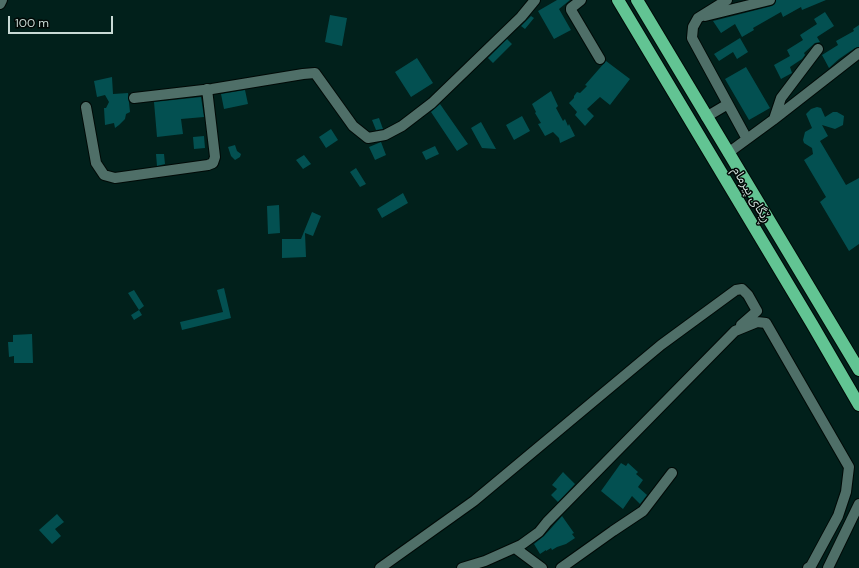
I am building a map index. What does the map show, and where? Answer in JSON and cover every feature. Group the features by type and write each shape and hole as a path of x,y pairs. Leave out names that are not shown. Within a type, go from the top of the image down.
{"highway":[{"name":"ڕێگای پیرمام","path":"618,0 859,405"},
{"name":"ڕێگای پیرمام","path":"637,0 706,117 834,326 859,370"},
{"path":"818,335 825,334 834,326"},
{"path":"826,348 835,342 842,340"}],"street":[{"path":"0,4 2,0"},
{"path":"134,98 207,90 303,74 315,74 353,126 368,138 385,135 402,126 432,103 510,28 535,0"},
{"path":"581,0 570,10 600,59"},
{"path":"727,0 698,18 693,27 692,38 747,139"},
{"path":"698,18 770,0"},
{"path":"774,120 781,98 818,49"},
{"path":"728,153 774,120 859,53"},
{"path":"86,107 96,163 104,175 115,178 208,166 213,164 215,157 207,90"},
{"path":"706,117 728,104"},
{"path":"380,568 474,501 661,345 736,290 742,289 748,295 757,311 547,522 539,532 515,548 482,564 462,568"},
{"path":"736,331 757,322 766,323 849,467 846,492 838,516 812,566 808,568"},
{"path":"561,568 643,511 672,472"},
{"path":"838,516 859,503"},
{"path":"828,568 859,503"},
{"path":"515,548 542,568"}],"building":[{"path":"557,0 570,0 559,9 571,30 554,39 538,11"},
{"path":"776,0 826,0 802,10 801,7 783,17 781,12 753,28 754,30 742,37 735,24 721,33 713,21 772,6 775,4"},
{"path":"825,12 834,26 817,37 820,42 815,43 804,53 805,55 802,59 790,67 792,73 781,79 774,65 790,56 787,50 803,40 800,35 817,24 814,19"},
{"path":"330,15 347,18 342,46 325,42"},
{"path":"531,16 534,18 525,29 521,26"},
{"path":"859,25 859,47 855,48 839,59 829,68 822,55 838,45 836,41 854,31 853,29"},
{"path":"740,38 748,52 737,59 733,52 719,61 714,54"},
{"path":"507,39 512,44 493,63 488,58"},
{"path":"417,58 433,83 411,97 395,72"},
{"path":"606,61 630,79 610,105 600,97 587,109 594,116 585,126 575,115 577,112 569,103 577,92 580,93 587,86 585,85"},
{"path":"746,67 770,108 749,120 725,79"},
{"path":"112,77 113,94 128,93 130,112 126,114 125,119 115,128 114,123 105,125 104,108 106,108 109,102 105,95 97,97 94,81"},
{"path":"245,90 248,104 224,109 221,94"},
{"path":"551,91 558,106 556,108 563,121 565,119 568,126 569,124 575,136 560,143 559,138 553,132 545,136 538,124 541,123 532,104"},
{"path":"201,97 204,117 181,119 183,134 157,137 154,102"},
{"path":"440,104 468,144 457,151 431,112"},
{"path":"817,107 821,108 825,117 833,112 837,112 844,116 843,125 835,129 822,125 828,136 820,141 846,185 859,178 859,244 849,251 820,202 826,197 804,160 813,154 812,148 804,143 803,140 805,132 812,128 806,114 811,109"},
{"path":"522,116 530,131 514,140 506,125"},
{"path":"379,118 383,129 376,130 372,120"},
{"path":"481,122 496,149 482,148 471,128"},
{"path":"331,129 338,140 326,148 319,137"},
{"path":"204,136 205,148 194,149 193,137"},
{"path":"381,142 386,155 375,160 369,147"},
{"path":"235,145 237,151 241,154 240,157 235,160 231,156 228,147"},
{"path":"435,146 439,154 426,160 422,152"},
{"path":"156,154 164,154 165,164 157,166"},
{"path":"304,155 311,164 303,169 296,160"},
{"path":"356,168 366,184 360,187 350,172"},
{"path":"403,193 408,203 382,218 377,209"},
{"path":"279,205 280,233 268,234 267,206"},
{"path":"312,212 321,216 313,236 305,233 306,257 282,258 282,239 301,239"},
{"path":"224,288 231,318 182,330 180,322 223,312 217,290"},
{"path":"134,290 144,306 139,310 128,293"},
{"path":"139,310 142,315 134,320 131,315"},
{"path":"32,334 33,363 14,363 14,356 9,357 8,342 13,342 13,335"},
{"path":"621,463 626,466 628,463 638,472 636,474 643,480 638,487 647,495 640,504 632,496 623,509 601,491"},
{"path":"563,472 575,484 558,502 551,495 557,489 552,485"},
{"path":"57,514 64,522 55,529 61,536 52,544 39,530"},
{"path":"562,516 574,533 572,534 575,538 566,544 552,550 551,548 540,554 534,544 544,536"}]}
